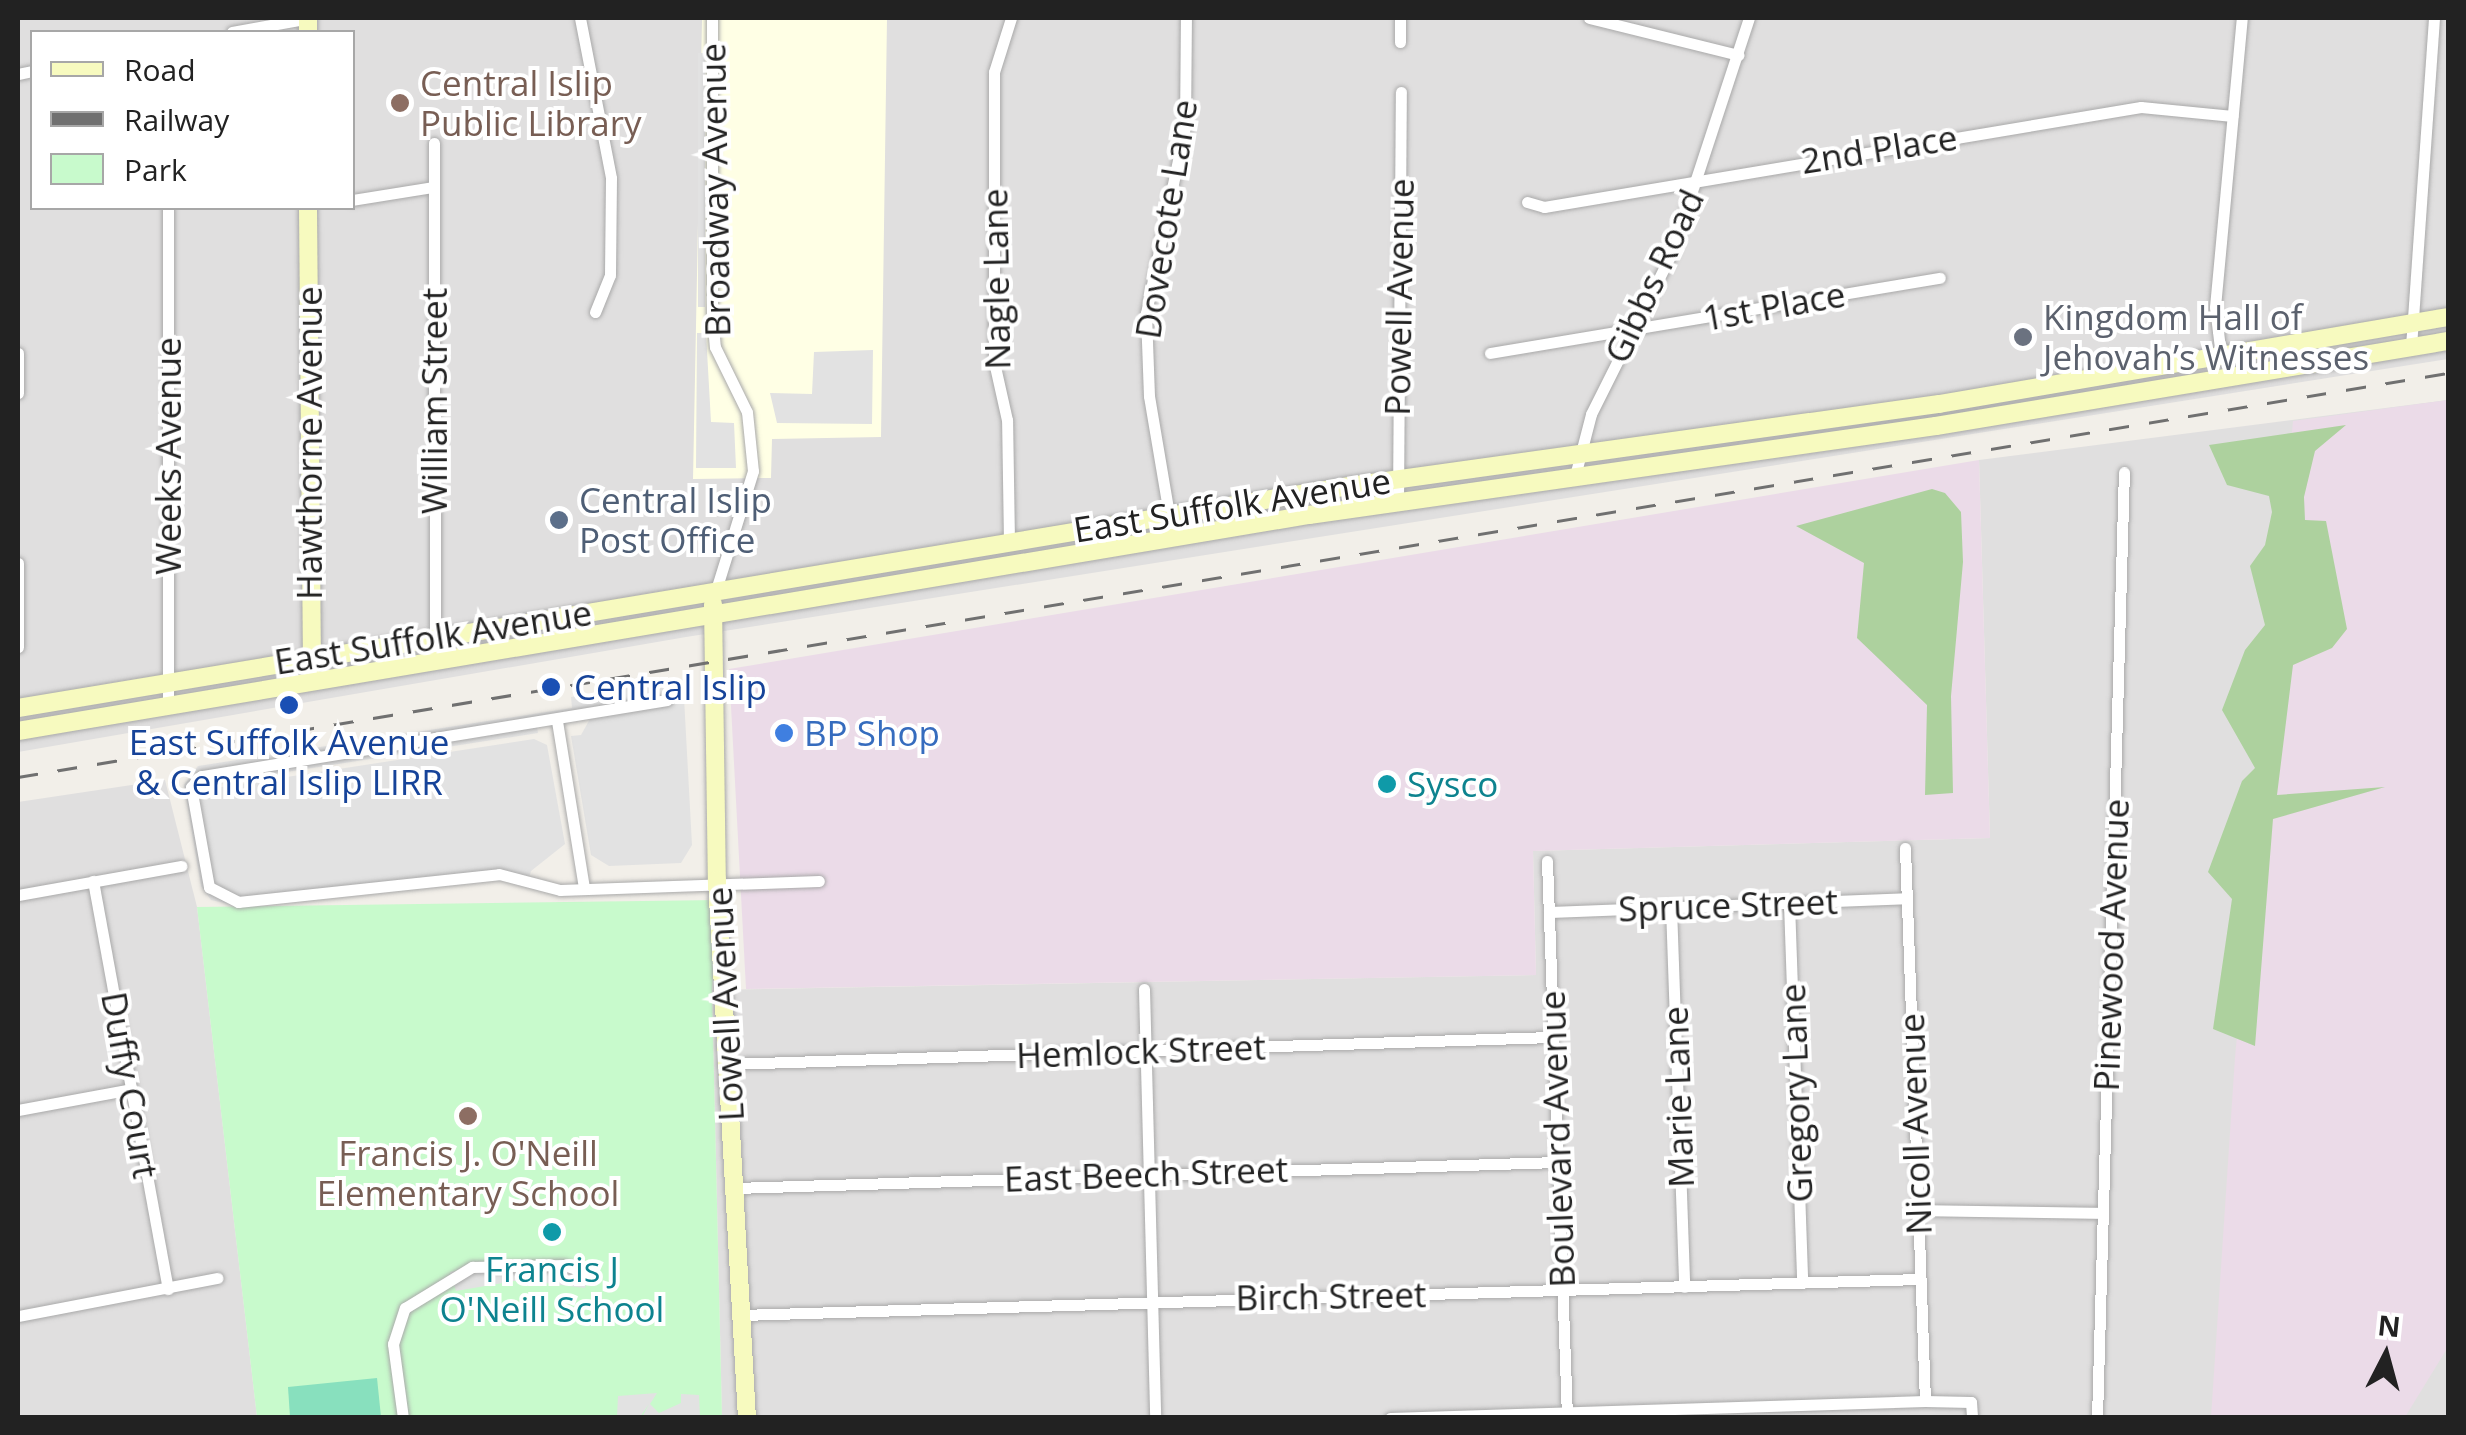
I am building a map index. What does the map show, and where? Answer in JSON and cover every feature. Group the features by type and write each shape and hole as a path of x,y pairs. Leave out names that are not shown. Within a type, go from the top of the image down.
{"main road":[{"name":"Hawthorne Avenue","path":"308,210 312,679"},
{"name":"East Suffolk Avenue","path":"18,708 311,656 1398,478 2221,356 2448,318"},
{"name":"East Suffolk Avenue","path":"18,731 1173,538 1992,417 2448,341"},
{"name":"Lowell Avenue","path":"716,590 712,614 717,880 746,1418"}],"street":[{"path":"243,30 309,18"},
{"path":"580,18 611,178 610,275 595,312"},
{"name":"Broadway Avenue","path":"712,18 712,314 715,346 746,412 753,471 716,590"},
{"name":"Nagle Lane","path":"1009,542 1007,420 994,362 994,72 1010,18"},
{"name":"Dovecote Lane","path":"1173,538 1149,396 1146,326 1184,127 1186,18"},
{"path":"1400,18 1400,42"},
{"path":"1589,18 1738,55"},
{"name":"Gibbs Road","path":"1575,476 1577,454 1630,330 1672,252 1700,177 1749,18"},
{"path":"2221,356 2215,306 2242,18"},
{"path":"2411,347 2409,324 2434,18"},
{"name":"Powell Avenue","path":"1398,502 1401,92"},
{"name":"2nd Place","path":"1526,202 1544,206 1700,177 2141,107 2233,116"},
{"name":"William Street","path":"434,143 435,659"},
{"path":"355,200 433,187"},
{"name":"Weeks Avenue","path":"168,210 168,704"},
{"name":"1st Place","path":"1490,353 1940,278"},
{"path":"18,352 18,394"},
{"name":"Pinewood Avenue","path":"2097,1418 2124,472"},
{"path":"18,563 18,647"},
{"path":"667,700 557,721 216,773 191,787 209,887 219,898 238,902 499,874 560,890 717,880 819,881"},
{"path":"18,720 18,731"},
{"path":"557,721 584,887"},
{"name":"Nicoll Avenue","path":"1905,848 1925,1401"},
{"name":"Boulevard Avenue","path":"1547,861 1567,1414"},
{"path":"18,895 182,866"},
{"name":"Duffy Court","path":"94,881 168,1289"},
{"name":"Spruce Street","path":"1549,912 1907,898"},
{"name":"Gregory Lane","path":"1789,902 1802,1283"},
{"name":"Marie Lane","path":"1671,907 1684,1286"},
{"path":"1144,989 1155,1418"},
{"name":"Hemlock Street","path":"729,1064 1554,1038"},
{"path":"18,1110 131,1090"},
{"name":"East Beech Street","path":"735,1188 1558,1162"},
{"path":"1918,1210 2103,1213"},
{"path":"404,1418 392,1344 405,1308 472,1267 564,1265 583,1271"},
{"path":"18,1316 217,1278"},
{"name":"Birch Street","path":"741,1315 1920,1279"},
{"path":"1390,1418 1925,1401 1970,1402 1972,1418"}],"shaded area":[{"path":"18,18 2448,18 2448,359 686,637 18,752"},
{"path":"702,18 887,18 881,437 772,439 771,478 693,479"},
{"path":"698,53 705,53 705,307 698,307"},
{"path":"697,333 706,333 711,422 734,423 736,468 696,468"},
{"path":"873,350 872,424 777,423 770,393 812,394 814,352"},
{"path":"2448,400 2448,1417 722,1417 712,990 1536,975 1533,851 1990,838 1979,460"},
{"path":"2448,400 2448,1347 2405,1417 2211,1418 2235,1058 2293,421"},
{"path":"1979,460 1990,838 1533,851 1536,975 746,989 729,669"},
{"path":"683,679 692,845 681,863 609,866 591,855 571,736 581,735 591,717 537,727 538,733 209,784 198,800 207,800 215,788 534,739 547,745 565,844 531,871 527,886 497,879 243,907 211,900 201,886 184,785 198,766 572,708 571,697"},
{"path":"165,780 197,907 257,1417 18,1418 18,802"},
{"path":"520,1260 591,1269 585,1288 520,1280 456,1291 450,1272"},
{"path":"657,1393 650,1404 659,1413 681,1403 681,1394 699,1395 700,1417 642,1417 649,1404 640,1417 617,1417 618,1396"}],"green space":[{"path":"2346,425 2315,451 2304,497 2305,520 2326,521 2347,629 2332,648 2293,665 2277,795 2385,787 2273,819 2255,1046 2213,1029 2232,899 2208,872 2242,781 2255,768 2222,710 2245,650 2265,625 2250,566 2265,545 2272,512 2269,496 2227,485 2209,445"},
{"path":"1932,489 1945,493 1961,512 1963,562 1951,696 1953,793 1925,795 1927,705 1857,638 1864,563 1796,526"},
{"name":"Francis J. O'Neill Elementary School","path":"719,900 712,990 722,1417 257,1417 197,907"},
{"path":"377,1378 381,1417 290,1417 288,1387"}],"railway":[{"path":"18,777 2448,373"}],"place":[{"name":"Central Islip Public Library","path":"400,103"},
{"name":"Kingdom Hall of Jehovah’s Witnesses","path":"2023,337"},
{"name":"Central Islip Post Office","path":"559,520"},
{"name":"Central Islip","path":"551,687"},
{"name":"East Suffolk Avenue & Central Islip LIRR","path":"289,705"},
{"name":"BP Shop","path":"784,733"},
{"name":"Sysco","path":"1387,784"},
{"name":"Francis J. O'Neill Elementary School","path":"468,1116"},
{"name":"Francis J O'Neill School","path":"552,1232"}]}
